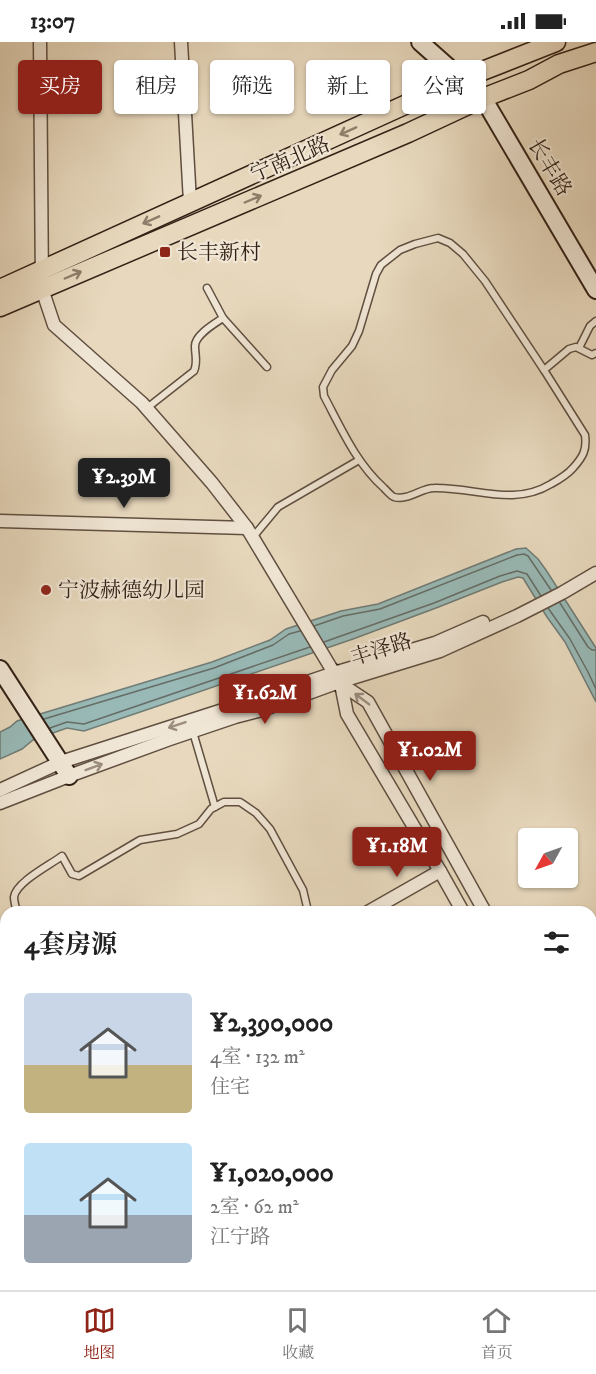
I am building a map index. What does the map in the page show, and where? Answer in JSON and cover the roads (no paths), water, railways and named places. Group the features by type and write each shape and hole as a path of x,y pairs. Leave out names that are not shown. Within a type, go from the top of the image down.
{"main road":[{"name":"宁南北路","path":"486,70 556,42"},
{"name":"宁南北路","path":"486,97 530,80 560,64 596,52"},
{"name":"宁南北路","path":"0,289 402,106"},
{"name":"宁南北路","path":"0,307 449,114"}],"street":[{"path":"40,42 41,270 42,288 54,325 147,408 213,483 250,533 335,674 347,714 460,906"},
{"path":"181,42 190,202"},
{"name":"长丰路","path":"420,42 440,60"},
{"name":"长丰路","path":"486,103 596,290"},
{"path":"0,521 250,533"},
{"name":"丰泽路","path":"0,790 262,710 335,674 440,651 517,616 596,564"},
{"name":"丰泽路","path":"0,803 65,769 240,705 435,643 596,573"},
{"path":"0,669 65,769"},
{"path":"335,674 368,702 482,906"},
{"path":"379,906 440,871"}],"lane":[{"path":"438,238 450,243 463,254 485,281 544,370 585,435 587,446 580,460 567,475 529,494 501,496 449,488 431,488 405,497 393,496 374,479 359,460 324,396 322,387 352,345 359,331 376,274 381,265 400,250 438,238"},
{"path":"207,288 223,318 267,368"},
{"path":"147,408 194,371 197,364 195,344 199,337 223,318"},
{"path":"579,348 590,326 596,321"},
{"path":"544,370 570,349 576,347 592,355 596,353"},
{"path":"250,533 279,507 359,460"},
{"path":"193,732 215,807"},
{"path":"16,906 14,898 18,888 62,856 72,874 79,876 140,840 177,834 199,824 212,809 225,802 240,802 256,813 270,829 303,891 307,906"}],"water":[{"path":"526,548 546,570 596,648 596,702 565,642 523,578 518,577 353,639 84,731 67,728 33,740 22,749 0,759 0,732 17,721 212,662 270,640 286,629 341,611 378,604 516,549"}],"place":[{"name":"长丰新村","path":"165,252"},
{"name":"宁波赫德幼儿园","path":"46,590"}]}
